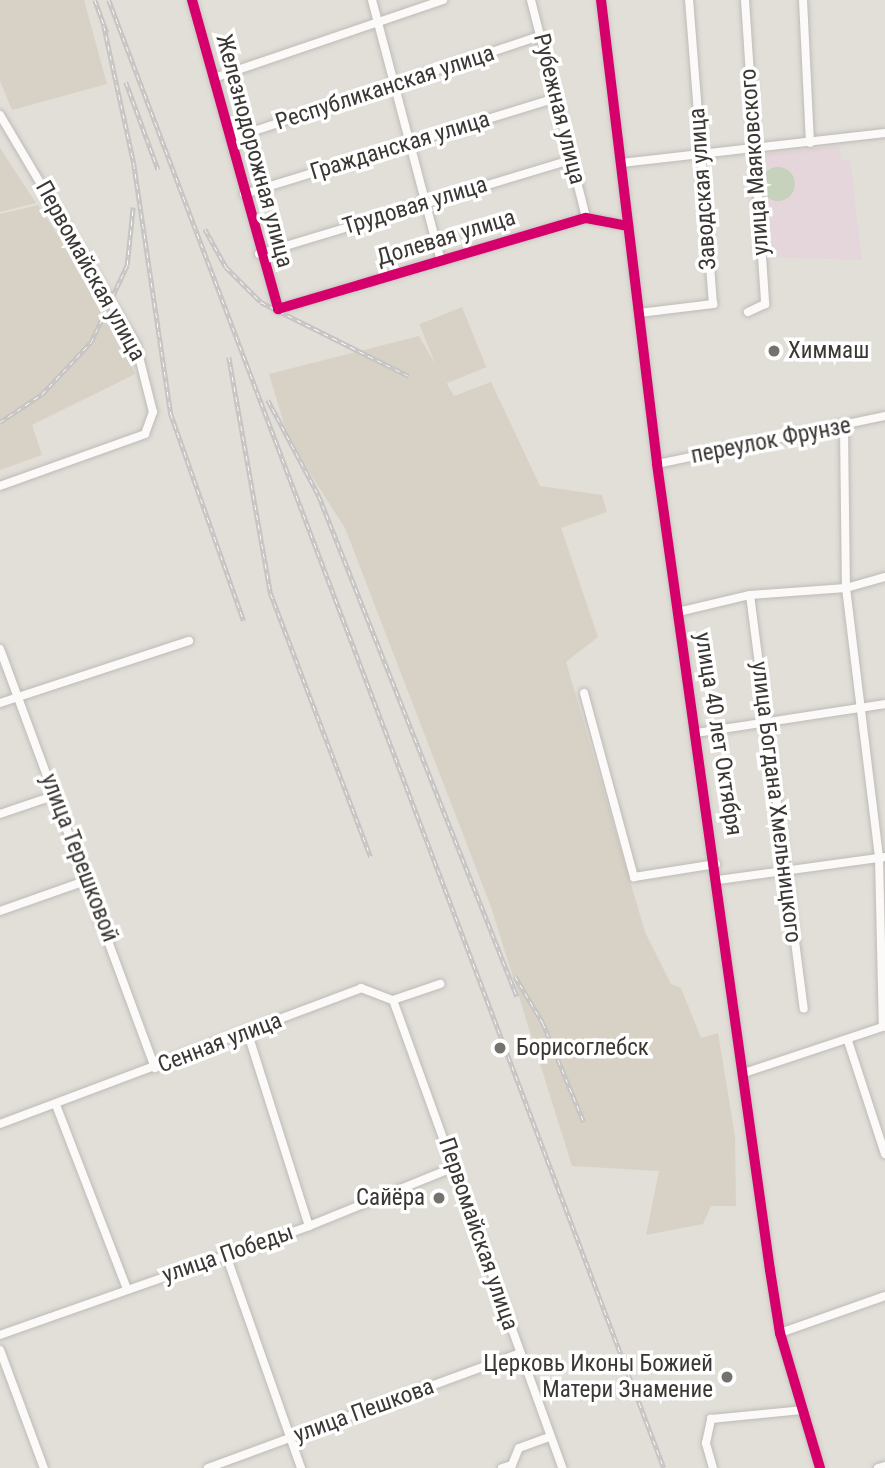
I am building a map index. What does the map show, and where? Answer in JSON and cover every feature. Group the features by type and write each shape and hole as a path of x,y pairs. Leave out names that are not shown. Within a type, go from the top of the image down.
{"street":[{"name":"Железнодорожная улица","path":"192,0 259,254 278,309"},
{"path":"372,0 441,261"},
{"path":"214,78 443,0"},
{"name":"Рубежная улица","path":"531,0 586,218"},
{"name":"улица 40 лет Октября","path":"601,0 657,464 716,864 780,1333 820,1468"},
{"name":"Заводская улица","path":"639,313 713,304 689,0"},
{"name":"улица Маяковского","path":"745,0 765,304 748,312"},
{"path":"803,0 810,143"},
{"name":"Республиканская улица","path":"230,139 540,36"},
{"name":"Гражданская улица","path":"244,194 556,98"},
{"name":"Первомайская улица","path":"0,115 136,345 151,386 153,412 145,434 0,486"},
{"path":"621,163 885,133"},
{"name":"Трудовая улица","path":"259,254 571,160"},
{"name":"Долевая улица","path":"278,309 586,218 628,226"},
{"name":"переулок Фрунзе","path":"657,464 844,429 885,416"},
{"path":"744,1073 848,1041 884,1026 882,857 846,587 844,429"},
{"path":"678,612 750,595 846,587 885,577"},
{"name":"улица Богдана Хмельницкого","path":"750,595 783,871 804,1008"},
{"path":"0,703 189,641"},
{"name":"улица Терешковой","path":"0,649 88,880 155,1068"},
{"path":"584,692 634,877 716,864"},
{"path":"696,733 885,704"},
{"path":"0,814 56,795"},
{"path":"718,880 882,857"},
{"path":"0,911 88,880"},
{"path":"393,1000 440,984"},
{"name":"Сенная улица","path":"0,1124 248,1034 360,988 393,1000"},
{"name":"Первомайская улица","path":"393,1000 562,1468"},
{"path":"248,1034 309,1226"},
{"path":"848,1041 885,1154"},
{"path":"56,1105 127,1289"},
{"name":"улица Победы","path":"0,1335 309,1226 454,1167"},
{"path":"226,1255 301,1468"},
{"path":"780,1333 885,1296"},
{"path":"0,1350 44,1468"},
{"name":"улица Пешкова","path":"208,1468 520,1353"},
{"path":"713,1468 706,1443 711,1419 802,1410"},
{"path":"502,1468 512,1465 519,1448 550,1437"},
{"path":"878,1468 885,1466"}],"shaded area":[{"path":"0,0 84,0 107,84 12,110 0,81"},
{"path":"839,146 841,160 850,160 862,260 765,257 757,155"},
{"path":"0,148 36,203 0,212"},
{"path":"38,205 102,302 135,374 32,425 42,455 0,470 0,214"},
{"path":"462,307 486,367 444,384 419,324"},
{"path":"419,336 454,396 491,382 540,486 602,495 607,512 561,528 598,637 566,662 645,932 671,984 681,988 701,1038 718,1033 735,1136 736,1206 711,1206 703,1224 646,1235 659,1171 572,1166 491,907 345,528 289,441 269,374"}],"green space":[{"path":"778,167 790,172 795,184 790,196 778,201 766,196 761,184 766,172"}],"railway":[{"path":"95,0 107,33"},
{"path":"109,0 664,1468"},
{"path":"104,26 134,164 171,414 244,621"},
{"path":"126,82 158,169"},
{"path":"0,422 42,394 91,342 127,265 133,207"},
{"path":"205,229 226,267 261,302 409,376"},
{"path":"229,357 271,594 371,857"},
{"path":"268,400 319,496 517,996"},
{"path":"515,976 543,1023 584,1122"}],"cycle path":[{"path":"192,0 278,309 586,218 628,226"},
{"path":"601,0 657,464 770,1270 780,1333 820,1468"}],"place":[{"name":"Химмаш","path":"774,351"},
{"name":"Борисоглебск","path":"500,1048"},
{"name":"Сайёра","path":"439,1198"},
{"name":"Церковь Иконы Божией Матери Знамение","path":"727,1377"}]}
